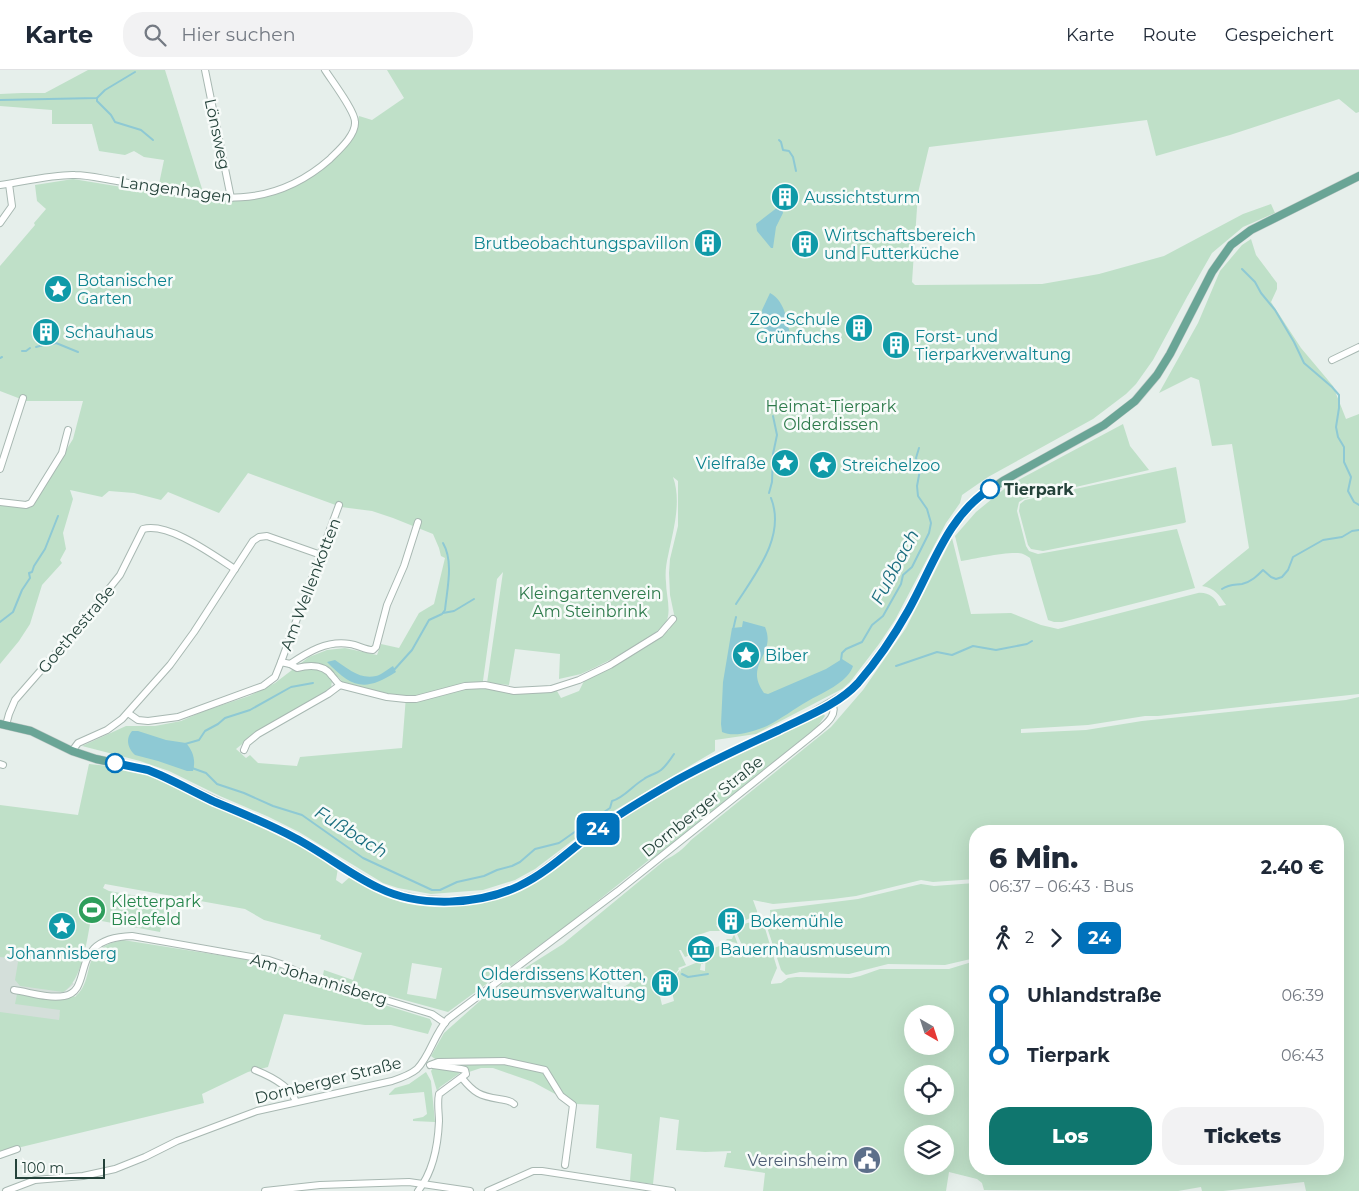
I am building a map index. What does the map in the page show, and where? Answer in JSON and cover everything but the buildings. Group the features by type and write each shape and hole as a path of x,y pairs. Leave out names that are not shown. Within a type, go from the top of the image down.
{"main road":[{"path":"3,724 38,733 72,751 96,759 148,770 172,780 294,838 386,892 418,900 462,900 492,896 524,884 595,831 662,789 711,762 832,703 847,693 856,684 896,630 948,533 968,506 994,486 1104,425 1134,401 1157,375 1170,354 1212,272 1231,245 1251,230 1359,177"}],"street":[{"name":"Lönsweg","path":"205,70 231,198"},
{"name":"Langenhagen","path":"0,185 76,175 201,196 231,198 257,196 284,188 305,177 334,154 349,136 355,125 356,120 352,112 325,70"},
{"path":"0,223 12,206 9,184"},
{"path":"1332,360 1359,347"},
{"path":"0,469 23,398"},
{"path":"0,502 26,506 31,503 62,453 68,430"},
{"name":"Am Wellenkotten","path":"128,713 138,720 148,721 178,717 263,686 274,677 339,505"},
{"path":"290,664 320,647 335,643 350,644 370,650 375,649 387,605 404,566 418,522"},
{"name":"Goethestraße","path":"3,724 15,700 72,635 120,575 143,529 158,529 178,535 235,569"},
{"path":"72,751 78,743 107,730 128,713 182,649 258,536 273,537 321,555"},
{"path":"281,662 297,668 311,665 323,668 340,685 387,697 406,699 416,699 465,686 485,685 514,691 551,689 579,680 610,665 660,634 673,620"},
{"path":"244,750 247,742 258,734 340,685"},
{"name":"Dornberger Straße","path":"6,1191 35,1180 83,1176 115,1169 146,1157 177,1141 246,1115 392,1081 414,1071 422,1062 445,1022 610,897 814,734 833,715 834,708 832,703"},
{"name":"Am Johannisberg","path":"14,990 55,996 70,994 79,986 87,957 95,947 112,938 132,936 269,960 306,976 432,1014 445,1022"},
{"path":"430,1065 438,1062 504,1061 545,1070 561,1096 572,1105 565,1165"},
{"path":"422,1062 430,1065 461,1069 471,1089 477,1093 510,1100 514,1104"},
{"path":"255,1070 272,1078 291,1091 296,1102"},
{"path":"420,1188 429,1172 437,1143 439,1094 464,1075"},
{"path":"0,1155 17,1149"},
{"path":"488,1191 528,1173 542,1171 672,1191"},
{"path":"265,1191 320,1185 409,1182 420,1188 470,1191"}],"shaded area":[{"path":"0,927 74,984 63,993 59,1020 65,1024 0,1025"}],"green space":[{"path":"88,70 165,70 203,192 159,184 164,160 144,157 134,151 125,155 99,151 92,124 52,124 52,110 0,106 0,94 45,93"},
{"path":"387,70 1359,70 1359,112 1356,113 1339,99 1230,135 1156,156 1147,120 929,147 918,193 912,282 915,285 1042,284 1099,274 1164,256 1243,214 1271,204 1275,213 1243,227 1212,253 1153,360 1136,384 1126,394 1093,419 988,477 962,495 960,503 946,523 895,620 850,682 842,689 756,734 715,740 715,751 605,816 535,869 515,880 483,890 431,894 398,888 383,883 299,832 169,771 140,761 82,746 126,726 155,726 181,721 249,696 275,683 309,657 327,650 345,648 377,655 381,644 399,648 419,613 434,604 445,558 441,556 433,534 372,511 341,507 248,473 219,513 168,492 161,500 134,493 109,491 102,497 70,490 73,499 63,533 66,549 60,560 62,563 42,585 30,624 0,664 0,505 30,508 73,439 83,401 26,401 0,391 0,266 46,209 37,201 35,185 73,179 201,200 258,199 292,187 310,177 356,129 359,116 372,120 404,98","holes":["673,477 678,481 678,526 670,559 670,595 675,619 669,630 649,644 584,681 579,691 561,698 557,691 514,693 482,688 497,579 503,572 487,683 509,685 515,649 560,654 559,679 581,674 600,665 642,642 663,626 668,616 666,569 677,506 676,487","338,677 345,685 406,696 402,748 300,757 297,766 258,763 250,755 246,758 236,749 257,732 327,692 331,688 332,681"]},
{"path":"1251,239 1256,255 1277,283 1277,289 1271,302 1301,348 1333,386 1346,419 1359,414 1359,694 1145,716 1088,725 1021,729 1021,733 1086,730 1142,721 1346,700 1359,697 1359,1191 1306,1191 1304,1182 1223,1191 1202,1191 1201,1187 1178,1191 984,1190 982,1183 977,1179 954,1173 954,1125 904,1125 904,1175 949,1175 946,1191 763,1191 765,1173 724,1167 727,1153 731,1153 731,1151 676,1150 679,1120 660,1117 653,1184 630,1181 632,1154 596,1148 599,1105 576,1104 533,1082 493,1068 481,1068 469,1072 465,1066 442,1064 431,1056 444,1033 481,1000 517,973 563,944 831,727 863,690 906,628 952,538 971,614 1011,613 1041,625 1058,629 1198,593 1205,593 1211,596 1219,606 1226,605 1213,590 1202,586 1249,548 1232,444 1212,446 1199,380 1191,377 1159,393 1198,323 1220,271 1242,245","holes":["620,968 630,983 616,992 606,978"]},
{"path":"1123,424 1130,446 1149,470 1024,499 1019,502 1017,511 1026,546 1029,551 1038,554 1177,529 1195,588 1062,622 1054,622 1048,620 1030,558 1023,554 1011,553 961,561 955,536 976,512 1009,485"},
{"path":"1176,467 1186,522 1043,551 1031,549 1028,545 1019,511 1020,504 1025,500"},
{"path":"819,713 823,713 825,716 817,727 654,859 649,860 570,923 448,1012 328,979 323,975 324,970 353,980 362,953 320,939 321,935 264,920 245,909 105,884 103,888 109,891 166,901 160,932 91,919 79,970 75,979 63,992 20,986 15,980 17,959 0,957 0,805 78,815 89,764 146,773 278,834 338,868 336,880 342,884 351,876 373,890 393,898 439,904 470,903 513,893 526,887 553,871 588,842 646,804","holes":["412,963 442,968 436,999 407,994"]},
{"path":"969,883 969,959 945,965 888,964 849,974 800,972 786,975 781,970 766,924 766,920 771,920 770,910 858,899 921,884 934,886"},
{"path":"123,940 268,963 286,970 300,979 430,1019 432,1024 428,1034 391,1025 365,1025 284,1014 268,1067 248,1072 202,1094 204,1103 13,1149 0,1154 0,1012 59,1020 60,1010 15,1004 17,994 62,1000 75,997 86,981 93,957 108,944"},
{"path":"433,1068 459,1070 460,1073 437,1091 431,1071"},
{"path":"426,1072 431,1081 435,1122 413,1121 413,1119 427,1114 424,1092 389,1095 395,1088 409,1084"}],"water":[{"path":"778,207 782,207 783,213 776,227 773,248 771,248 757,231 756,224"},
{"path":"770,293 783,307 791,338 765,344 762,310"},
{"path":"743,621 765,627 768,637 757,674 764,693 768,694 826,669 842,659 853,666 848,675 838,684 767,726 739,734 722,732 723,682 732,628 742,627"},
{"path":"335,660 359,675 370,677 378,675 393,666 396,672 376,683 359,684 344,677 327,662"},
{"path":"132,731 186,743 193,756 193,771 187,771 135,755 128,744"}],"waterway":[{"path":"0,100 97,98 105,90 135,72"},
{"path":"97,98 97,101 111,115 115,122 141,130 153,140"},
{"path":"779,140 783,150 789,151 793,157 796,171"},
{"path":"1242,269 1255,282 1261,293 1275,310 1304,363 1339,395 1336,427 1338,437 1344,447 1344,462 1351,477 1348,491 1354,502 1359,505"},
{"path":"52,344 56,343 78,352"},
{"path":"36,347 47,344 51,345"},
{"path":"22,351 30,348"},
{"path":"769,493 777,435 773,416"},
{"name":"Fußbach","path":"841,660 842,653 846,649 862,642 872,625 883,616 901,584 903,575 912,567 929,533 931,523 927,509 918,496 917,486 920,470 916,458 919,448"},
{"path":"783,475 787,456"},
{"path":"736,604 760,567 772,540 775,512 771,498"},
{"path":"0,622 13,612 22,590 30,578 29,573 32,572 45,549 58,516"},
{"path":"1222,589 1229,585 1248,582 1263,570 1276,579 1282,577 1288,570 1293,557 1323,540 1342,537 1352,531 1359,530"},
{"path":"393,671 412,650 429,620 442,614 445,610 449,567 443,543"},
{"path":"443,613 454,611 474,599"},
{"path":"733,630 736,617"},
{"path":"896,666 937,652 952,655 973,646 996,650 1027,644 1032,641"},
{"path":"185,744 199,740 205,731 225,718 250,710 291,687 313,683"},
{"name":"Fußbach","path":"592,820 610,808 612,801 661,770 674,754"},
{"name":"Fußbach","path":"192,768 206,773 217,784 302,815 363,858 432,890 440,890 457,882 484,876 512,866 520,862 535,849 559,843 586,824"},
{"path":"682,974 688,977 708,974"}],"bus line":[{"name":"24","path":"115,763 148,770 275,828 313,848 377,888 398,896 418,900 440,901 484,898 504,892 524,884 595,831 662,789 711,762 844,696 872,664 903,620 948,533 971,503 990,489"}],"place":[{"name":"Aussichtsturm","path":"785,197"},
{"name":"Brutbeobachtungspavillon","path":"708,243"},
{"name":"Wirtschaftsbereich und Futterküche","path":"805,244"},
{"name":"Botanischer Garten","path":"58,289"},
{"name":"Zoo-Schule Grünfuchs","path":"859,328"},
{"name":"Schauhaus","path":"46,332"},
{"name":"Forst- und Tierparkverwaltung","path":"896,345"},
{"name":"Vielfraße","path":"785,463"},
{"name":"Streichelzoo","path":"823,465"},
{"name":"Tierpark","path":"990,489"},
{"name":"Biber","path":"746,655"},
{"name":"Kletterpark Bielefeld","path":"92,910"},
{"name":"Bokemühle","path":"731,921"},
{"name":"Johannisberg","path":"62,926"},
{"name":"Bauernhausmuseum","path":"701,949"},
{"name":"Olderdissens Kotten, Museumsverwaltung","path":"665,983"},
{"name":"Vereinsheim","path":"867,1160"}],"park label":[{"name":"Heimat-Tierpark Olderdissen","path":"831,415"},
{"name":"Kleingartenverein Am Steinbrink","path":"590,602"}]}
